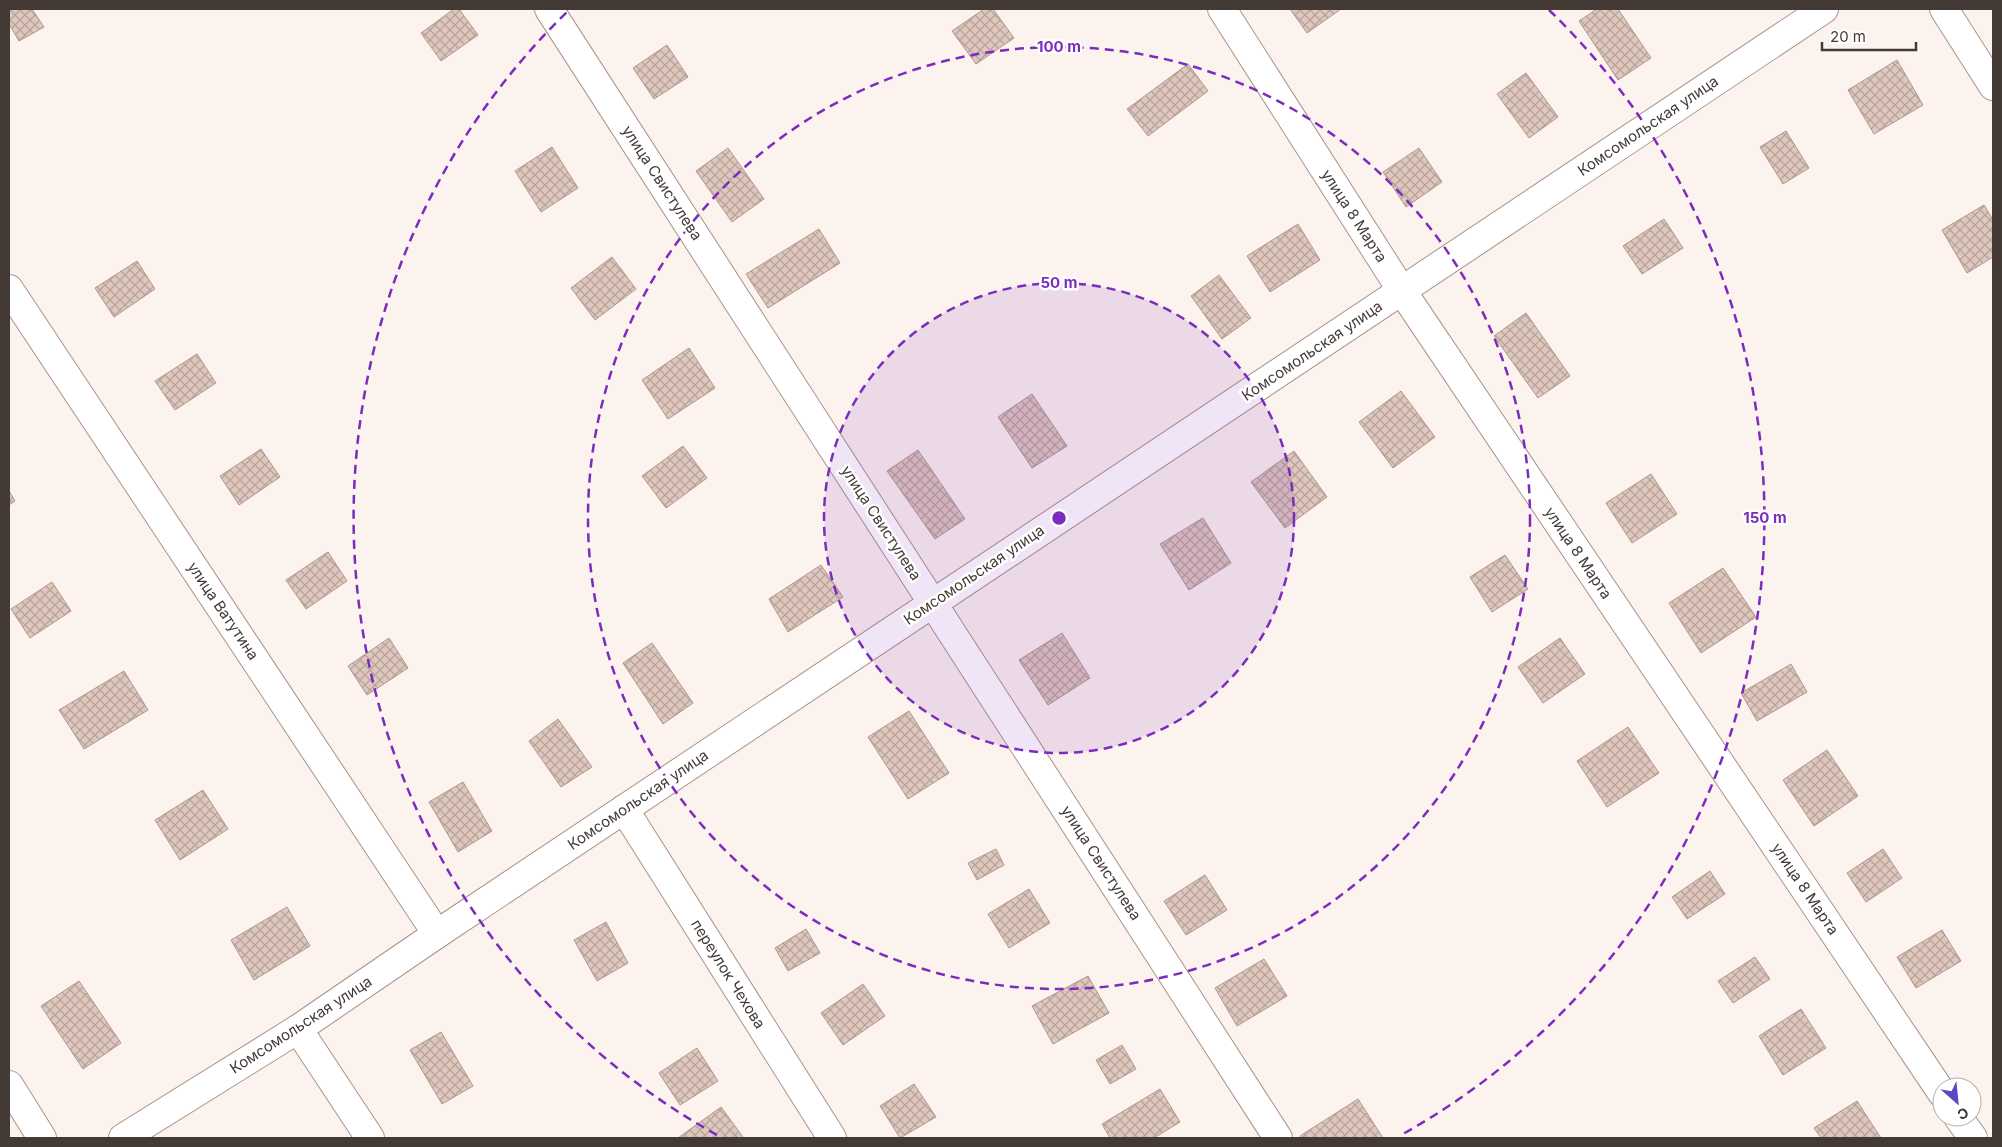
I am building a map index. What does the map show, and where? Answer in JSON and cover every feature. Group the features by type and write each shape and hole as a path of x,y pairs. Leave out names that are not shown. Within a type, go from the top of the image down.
{"street":[{"name":"улица Свистулева","path":"549,9 1278,1138"},
{"name":"улица 8 Марта","path":"1222,9 1402,291 1932,1078"},
{"name":"Комсомольская улица","path":"123,1138 298,1029 624,809 1824,9"},
{"path":"1944,9 1993,86"},
{"name":"улица Ватутина","path":"9,289 437,934"},
{"name":"переулок Чехова","path":"624,809 832,1138"},
{"path":"298,1029 370,1138"},
{"path":"9,1085 42,1138"},
{"path":"1965,1127 1973,1138"}],"building":[{"path":"32,9 44,27 19,41 9,24 9,10"},
{"path":"454,9 459,9 478,35 441,61 421,33"},
{"path":"984,9 993,9 1014,38 976,64 952,31"},
{"path":"1290,9 1341,9 1307,33"},
{"path":"1597,9 1618,9 1651,58 1618,80 1579,21"},
{"path":"667,45 688,77 654,99 633,68"},
{"path":"1897,60 1923,105 1874,134 1848,90"},
{"path":"1188,64 1208,91 1148,136 1127,109"},
{"path":"1526,73 1558,117 1529,138 1497,94"},
{"path":"1786,131 1809,168 1783,184 1760,147"},
{"path":"552,147 578,188 541,212 515,171"},
{"path":"728,148 764,199 732,222 696,171"},
{"path":"1419,148 1442,182 1406,207 1383,172"},
{"path":"1984,205 1993,220 1993,257 1967,273 1942,230"},
{"path":"1664,219 1683,248 1642,274 1623,246"},
{"path":"1298,224 1320,260 1270,292 1247,256"},
{"path":"819,229 840,263 768,308 746,274"},
{"path":"612,257 636,289 595,320 571,288"},
{"path":"137,261 155,289 114,317 95,288"},
{"path":"1219,275 1251,318 1222,339 1191,296"},
{"path":"1526,313 1570,376 1538,398 1494,336"},
{"path":"689,348 715,388 668,419 642,380"},
{"path":"197,354 216,383 175,410 155,381"},
{"path":"1401,391 1435,437 1393,468 1359,422"},
{"path":"1032,394 1067,446 1032,468 998,417"},
{"path":"683,446 707,478 666,508 642,476"},
{"path":"261,449 280,477 239,505 220,476"},
{"path":"918,450 965,519 935,539 887,471"},
{"path":"1294,451 1327,497 1285,528 1251,482"},
{"path":"1651,474 1677,514 1632,543 1606,503"},
{"path":"9,491 15,501 9,505"},
{"path":"1203,518 1231,563 1189,590 1160,544"},
{"path":"328,552 347,581 306,609 286,580"},
{"path":"1505,555 1528,589 1492,612 1470,577"},
{"path":"821,565 843,597 788,632 769,599"},
{"path":"1723,568 1756,617 1701,653 1669,603"},
{"path":"52,582 71,611 30,638 11,609"},
{"path":"1062,633 1090,678 1048,705 1019,660"},
{"path":"389,638 408,668 367,695 348,666"},
{"path":"1560,638 1585,674 1543,703 1518,667"},
{"path":"652,643 693,703 663,724 623,663"},
{"path":"1791,664 1807,692 1757,721 1741,693"},
{"path":"124,671 148,710 84,749 59,710"},
{"path":"909,711 949,773 908,799 868,737"},
{"path":"558,719 592,767 561,787 529,741"},
{"path":"1628,727 1659,773 1607,807 1577,761"},
{"path":"1827,750 1858,796 1814,826 1783,780"},
{"path":"463,782 492,831 458,852 429,802"},
{"path":"203,790 228,829 180,860 155,820"},
{"path":"996,849 1004,865 977,880 968,863"},
{"path":"1883,849 1902,878 1866,902 1847,873"},
{"path":"1710,871 1725,894 1687,919 1672,897"},
{"path":"1205,875 1227,910 1186,935 1164,901"},
{"path":"1029,889 1050,923 1009,948 988,914"},
{"path":"287,907 310,946 254,980 231,940"},
{"path":"606,922 628,963 597,981 574,940"},
{"path":"806,929 820,953 788,971 775,948"},
{"path":"1942,930 1961,961 1916,988 1897,957"},
{"path":"1755,957 1770,979 1733,1003 1718,981"},
{"path":"1264,959 1287,996 1237,1026 1215,988"},
{"path":"1088,976 1109,1013 1053,1044 1032,1006"},
{"path":"79,981 121,1043 83,1069 41,1006"},
{"path":"863,984 885,1016 843,1045 821,1013"},
{"path":"1801,1009 1826,1048 1783,1075 1759,1036"},
{"path":"441,1032 473,1086 442,1104 410,1050"},
{"path":"1122,1045 1136,1069 1110,1084 1096,1060"},
{"path":"697,1048 718,1081 680,1105 659,1073"},
{"path":"914,1084 936,1117 900,1138 880,1106"},
{"path":"1160,1089 1180,1122 1154,1138 1110,1138 1102,1124"},
{"path":"1358,1099 1383,1138 1301,1138 1300,1136"},
{"path":"1857,1101 1881,1138 1821,1138 1814,1128"},
{"path":"721,1107 743,1137 678,1138"}]}
